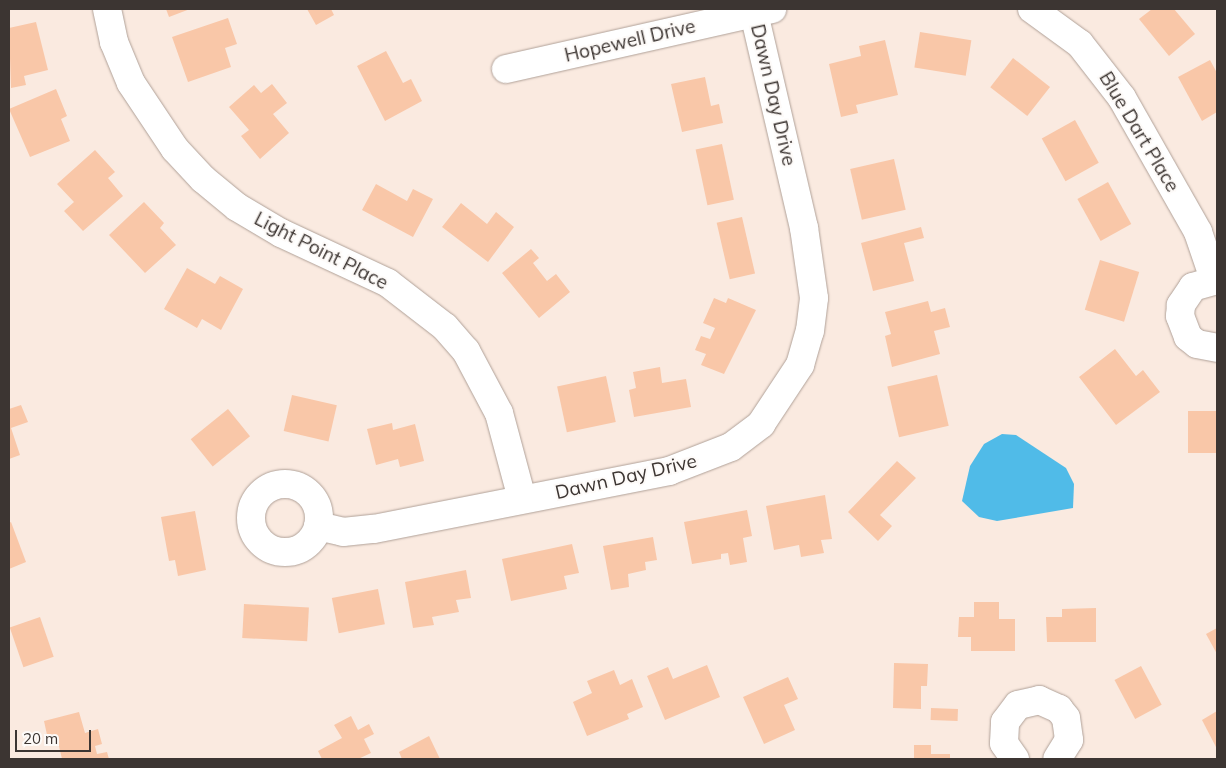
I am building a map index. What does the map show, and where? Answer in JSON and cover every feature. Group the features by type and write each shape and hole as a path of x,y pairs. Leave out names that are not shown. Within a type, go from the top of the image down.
{"street":[{"name":"Light Point Place","path":"107,9 114,42 131,84 175,149 203,179 237,207 281,233 388,283 423,307 450,333 484,381 499,413 522,499"},
{"name":"Blue Dart Place","path":"1032,9 1080,44 1122,98 1198,232 1216,280 1193,287 1183,300 1180,316 1188,337 1197,344 1217,348"},
{"name":"Dawn Day Drive","path":"318,526 343,532 374,529 669,470 731,447 761,424 800,365 810,331 814,298 811,264 760,10"},
{"name":"Hopewell Drive","path":"506,69 760,10"},
{"path":"1015,759 1004,743 1004,722 1018,705 1039,700 1059,709 1069,728 1069,740 1057,759"}],"water":[{"path":"1002,434 1016,435 1066,468 1074,484 1073,508 997,521 979,517 962,501 970,466 984,444"}],"building":[{"path":"166,9 190,9 169,17"},
{"path":"307,9 331,9 334,15 316,25"},
{"path":"1152,9 1174,9 1195,34 1169,56 1139,19"},
{"path":"228,18 237,44 225,48 231,67 188,82 172,37"},
{"path":"36,22 48,70 24,76 26,85 11,88 9,28"},
{"path":"920,32 971,40 966,76 914,68"},
{"path":"885,40 898,95 856,105 858,113 841,117 829,64 861,56 859,46"},
{"path":"386,51 403,83 411,79 422,101 385,121 357,66"},
{"path":"1013,58 1050,87 1027,116 990,87"},
{"path":"1210,60 1217,73 1217,112 1202,121 1178,77"},
{"path":"705,77 711,106 719,104 723,123 682,132 671,84"},
{"path":"272,84 287,103 273,114 289,133 260,159 241,136 249,130 229,107 254,85 261,93"},
{"path":"56,89 67,116 61,119 70,141 30,157 9,109"},
{"path":"1075,120 1099,163 1066,181 1042,138"},
{"path":"722,144 734,200 707,205 696,150"},
{"path":"95,150 115,172 108,178 123,196 83,231 64,211 74,202 57,184"},
{"path":"894,159 906,210 862,220 850,169"},
{"path":"1108,182 1131,224 1101,241 1077,199"},
{"path":"376,184 407,201 413,189 433,199 413,237 362,210"},
{"path":"144,202 164,223 160,228 176,245 145,273 109,235"},
{"path":"461,203 487,224 496,212 514,227 488,262 442,227"},
{"path":"742,217 755,274 730,279 717,223"},
{"path":"921,227 924,238 904,243 914,281 873,291 861,243"},
{"path":"531,249 539,258 533,263 547,281 556,274 570,292 539,318 502,273"},
{"path":"1100,260 1139,272 1124,322 1085,310"},
{"path":"187,268 215,284 220,276 243,289 221,330 202,319 197,328 164,309"},
{"path":"714,298 726,303 728,298 756,310 724,374 701,365 706,354 695,350 701,336 710,339 715,328 703,323"},
{"path":"928,301 931,312 945,308 950,327 934,331 940,354 892,367 885,336 891,334 885,312"},
{"path":"1115,349 1136,376 1143,370 1160,392 1116,425 1079,377"},
{"path":"660,367 662,383 686,379 691,407 634,417 629,390 636,388 633,372"},
{"path":"937,375 949,426 899,437 887,386"},
{"path":"606,376 616,422 567,432 557,386"},
{"path":"292,395 337,405 328,441 284,431"},
{"path":"21,405 28,422 11,428 20,455 9,459 9,409"},
{"path":"228,409 250,436 213,466 191,439"},
{"path":"1188,411 1217,411 1217,453 1188,453"},
{"path":"392,423 393,430 415,424 424,461 400,467 398,459 376,465 367,429"},
{"path":"897,461 916,478 880,515 892,526 878,541 848,512"},
{"path":"825,495 832,539 821,540 824,553 801,557 799,545 774,550 766,506"},
{"path":"747,510 752,536 743,538 747,562 730,565 728,553 721,554 721,559 692,564 684,522"},
{"path":"195,511 206,570 178,576 175,560 169,561 161,517"},
{"path":"11,522 26,562 9,569 9,523"},
{"path":"653,537 657,560 645,562 646,570 628,574 629,587 611,590 603,546"},
{"path":"572,544 579,573 564,576 567,589 511,601 502,559"},
{"path":"466,570 471,598 456,600 459,612 432,617 434,625 413,628 405,582"},
{"path":"378,589 385,624 339,633 332,598"},
{"path":"974,602 999,602 999,619 1015,619 1015,651 971,651 971,637 958,637 959,617 974,617"},
{"path":"244,604 309,607 307,641 242,638"},
{"path":"1096,608 1096,642 1047,642 1046,617 1062,617 1062,609"},
{"path":"40,617 54,657 23,667 10,627"},
{"path":"1217,628 1217,654 1206,634"},
{"path":"894,663 928,664 927,686 921,686 921,709 893,708"},
{"path":"707,665 720,697 665,720 647,676 668,667 673,679"},
{"path":"1141,666 1162,705 1135,719 1115,680"},
{"path":"614,670 620,685 632,679 643,707 627,714 629,719 587,736 573,702 592,693 587,681"},
{"path":"788,677 798,699 784,705 795,730 764,744 743,697"},
{"path":"931,708 958,709 958,721 931,720"},
{"path":"1217,711 1217,749 1202,720"},
{"path":"79,712 85,733 98,729 102,744 95,746 97,754 107,752 109,759 62,759 58,742 49,744 44,721"},
{"path":"351,716 358,730 369,724 374,734 364,739 371,753 358,759 322,759 318,751 342,738 334,725"},
{"path":"429,736 440,759 402,759 399,752"},
{"path":"914,745 931,745 931,754 950,754 950,759 914,759"}]}
